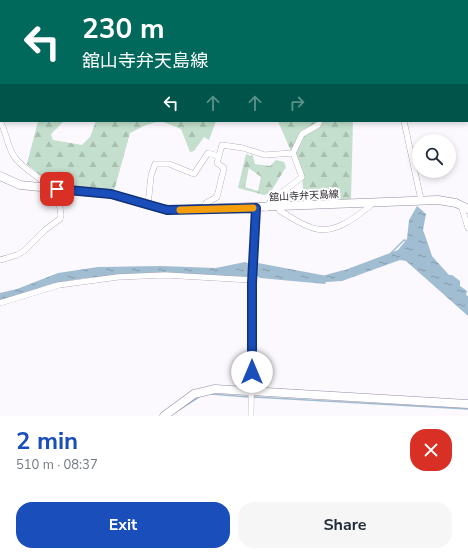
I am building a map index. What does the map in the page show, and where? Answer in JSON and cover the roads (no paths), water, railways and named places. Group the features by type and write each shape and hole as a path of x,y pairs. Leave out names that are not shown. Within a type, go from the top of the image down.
{"main road":[{"name":"舘山寺弁天島線","path":"0,176 20,185 111,194 167,210 266,208 420,200 444,200 465,207"},
{"path":"164,416 200,391 215,389 468,404"}],"street":[{"path":"0,122 6,142 16,159 54,188 62,215 60,219 45,230 21,253 0,260"},
{"path":"266,208 271,201 302,177 293,153 302,134 318,125 320,122"},
{"path":"404,122 420,200"},
{"path":"204,210 206,203 217,197 224,168 216,163 222,145 225,144 265,155 293,153"},
{"path":"148,205 151,176 155,164 169,164 194,174 208,153 218,156"},
{"path":"278,207 280,211 313,228 323,230 352,220 370,206 371,203"},
{"path":"465,207 468,228"},
{"path":"251,416 253,265 256,208"},
{"path":"0,303 63,284 118,277 165,275 253,277"}],"water":[{"path":"417,206 426,214 423,230 432,256 449,275 452,275 460,281 460,286 467,291 468,316 406,261 400,260 342,281 326,282 325,284 260,278 253,274 246,277 177,275 107,276 61,282 0,301 0,293 17,289 58,273 98,267 161,266 216,268 245,262 256,266 258,263 327,276 398,250 407,239 409,220"}],"waterway":[{"path":"391,253 404,240 407,241"},
{"path":"325,276 343,271"},
{"path":"211,394 249,397"},
{"path":"174,413 199,397"},
{"path":"253,397 468,409"}]}
